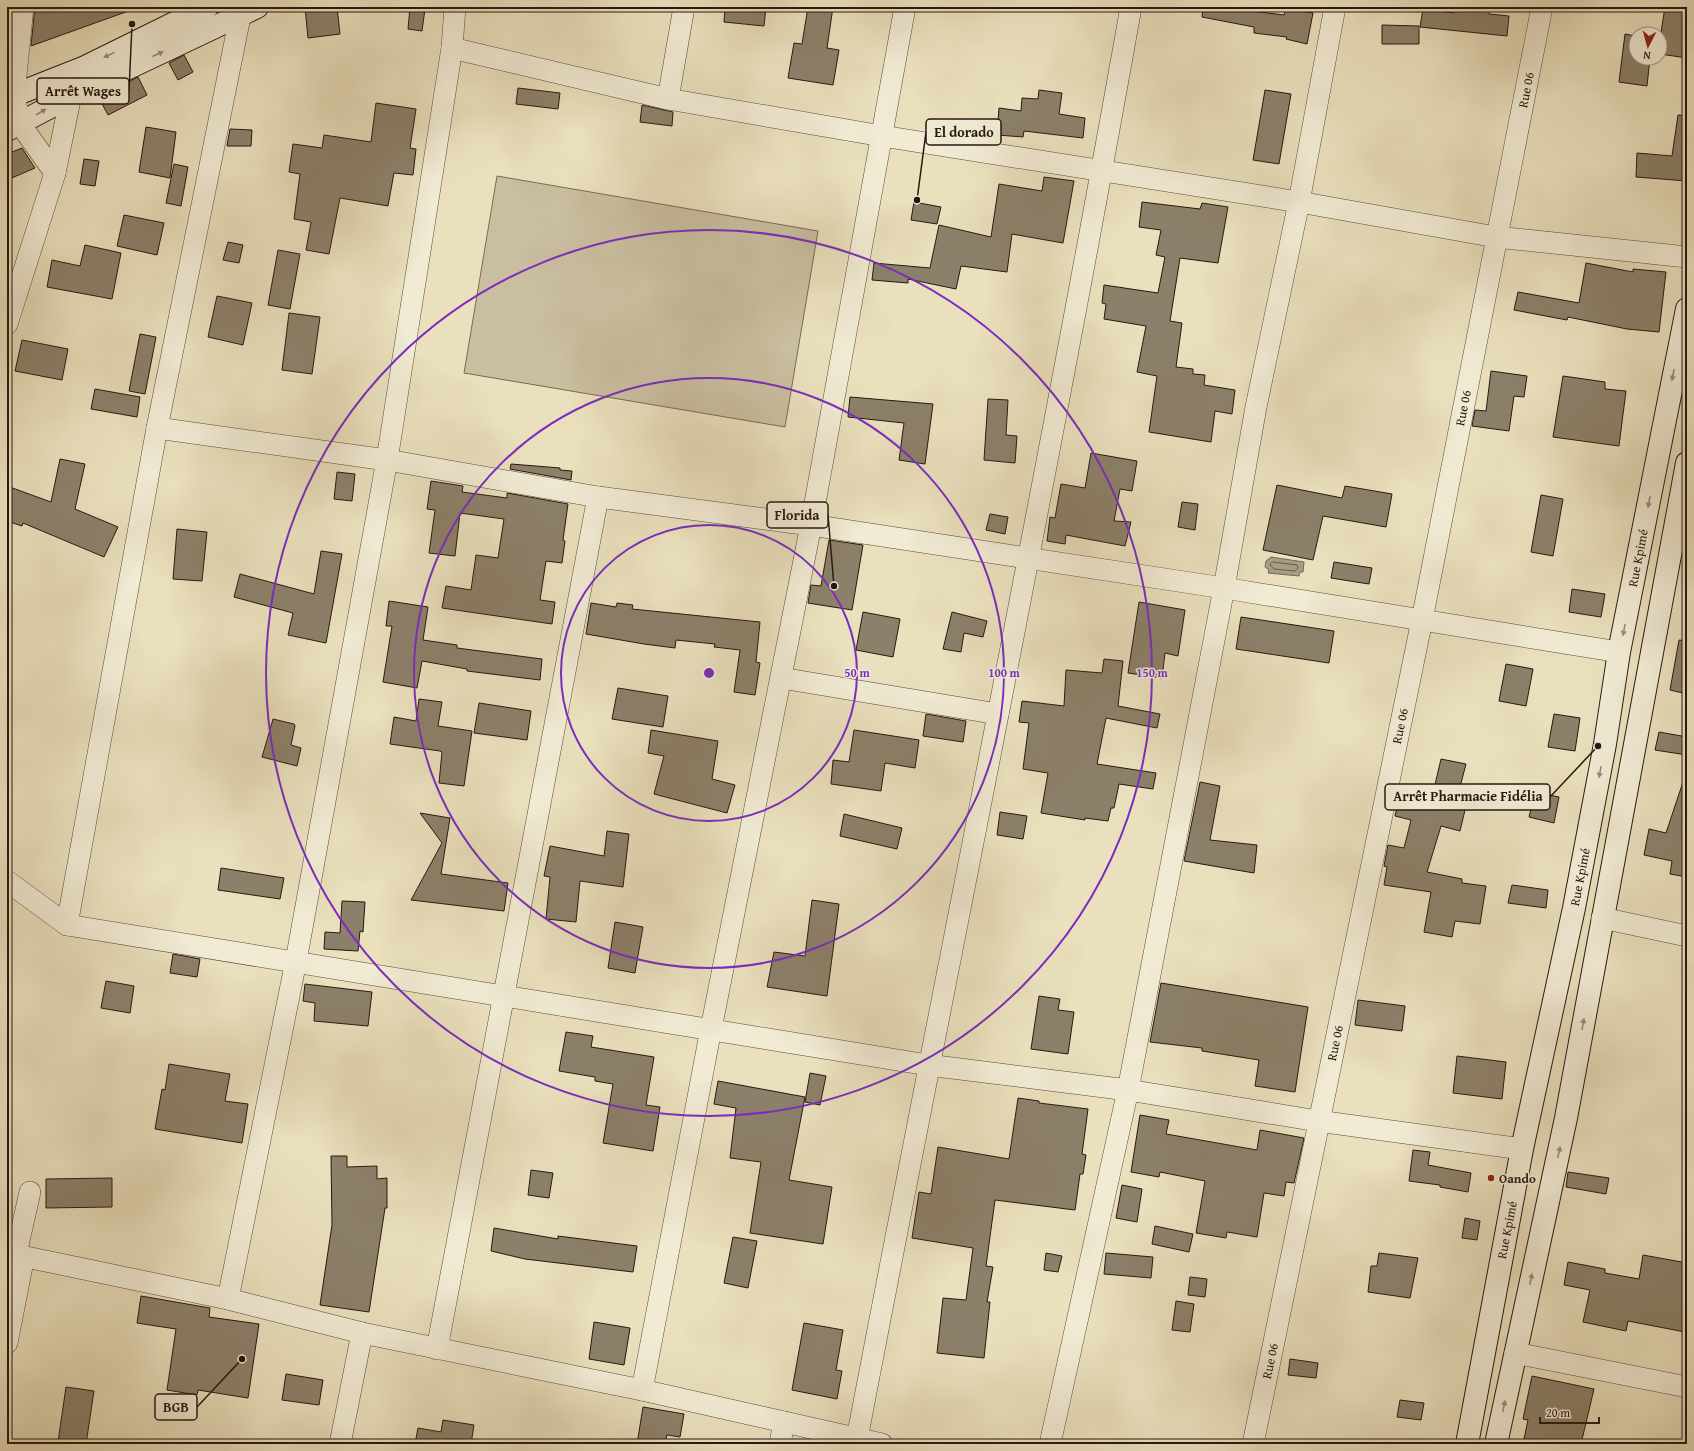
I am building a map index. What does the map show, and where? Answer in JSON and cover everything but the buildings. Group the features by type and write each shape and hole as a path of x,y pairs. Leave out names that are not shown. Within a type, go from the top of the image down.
{"main road":[{"path":"11,96 83,68 207,7"},
{"path":"14,127 71,95 246,10"},
{"name":"Rue Kpimé","path":"1467,1444 1522,1149 1574,908 1605,744 1619,652 1687,309"},
{"path":"1496,1444 1566,1118 1687,463"}],"street":[{"path":"23,7 11,96 14,127 55,173"},
{"path":"228,1299 296,961 387,460 452,48 455,7"},
{"path":"668,99 684,7"},
{"path":"642,1390 711,1029 811,525 905,7"},
{"path":"857,1439 928,1065 1029,559 1131,7"},
{"path":"1050,1444 1128,1090 1224,588 1256,407 1298,202 1335,7"},
{"name":"Rue 06","path":"1253,1444 1318,1121 1422,620 1542,7"},
{"path":"66,924 157,428 246,10"},
{"path":"452,48 668,99 882,136 1298,202 1496,237 1687,257"},
{"path":"7,324 11,305 55,173 71,95 83,68"},
{"path":"157,428 387,460 598,498 811,525 1224,588 1619,652"},
{"path":"437,1349 598,498"},
{"path":"781,678 998,714"},
{"path":"7,881 66,924 928,1065 1128,1090 1318,1121 1522,1149"},
{"path":"1602,918 1687,936"},
{"path":"7,1343 16,1254 30,1192"},
{"path":"16,1254 228,1299 362,1333 642,1390 882,1444"},
{"path":"340,1444 362,1333"},
{"path":"1515,1353 1687,1387"},
{"path":"780,1444 784,1422"}],"shaded area":[{"path":"497,176 818,231 785,427 464,373"}],"water":[{"path":"1271,557 1304,562 1303,572 1300,572 1299,576 1268,573 1269,570 1265,567 1266,561"}],"place":[{"name":"Arrêt Wages","path":"132,24"},
{"name":"El dorado","path":"917,200"},
{"name":"Florida","path":"834,586"},
{"name":"Arrêt Pharmacie Fidélia","path":"1598,746"},
{"name":"Oando","path":"1491,1178"},
{"name":"BGB","path":"242,1359"}]}
